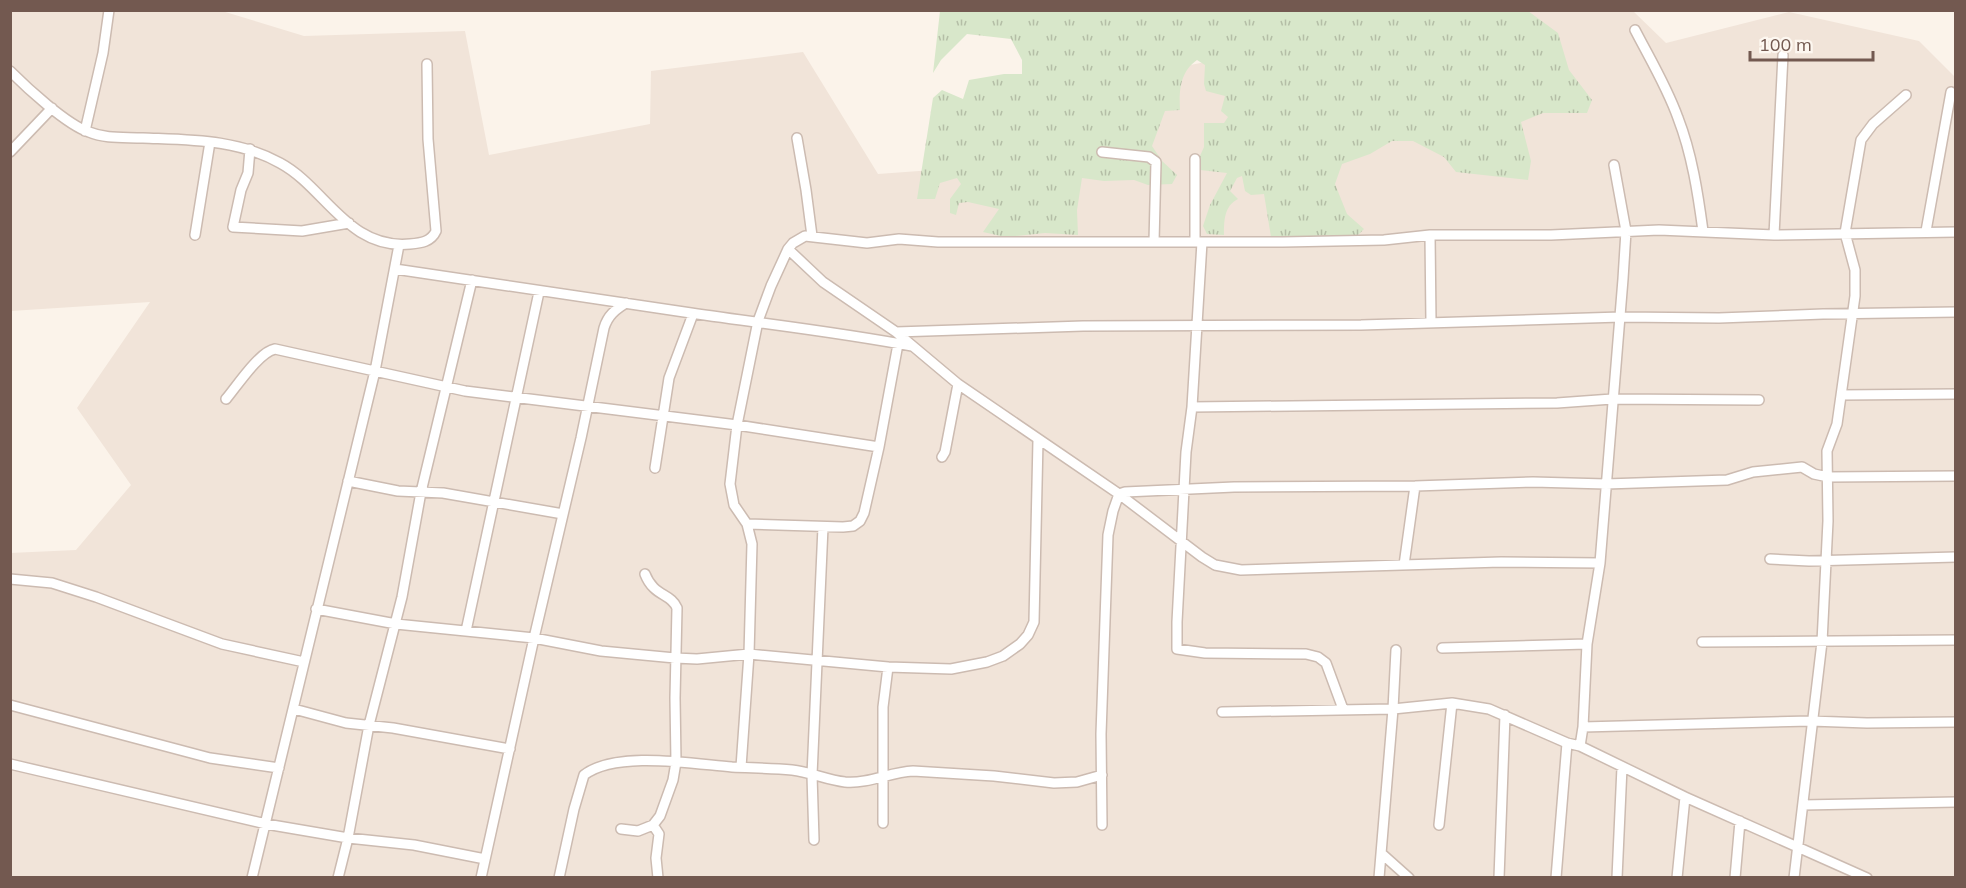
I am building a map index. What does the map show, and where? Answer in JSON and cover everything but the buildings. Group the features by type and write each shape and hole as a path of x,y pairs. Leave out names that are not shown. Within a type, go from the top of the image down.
{"street":[{"path":"86,131 103,53 109,10"},
{"path":"1635,30 1678,117 1696,188 1703,231"},
{"path":"1774,235 1783,55"},
{"path":"10,71 52,108 86,131 114,138 210,142 250,149 288,167 349,224 375,240 399,245 427,241 434,237 436,231 428,139 427,64"},
{"path":"1926,231 1951,92"},
{"path":"1794,878 1822,642 1826,561 1827,450 1838,424 1852,314 1855,270 1845,233 1861,140 1873,124 1906,95"},
{"path":"10,152 52,108"},
{"path":"796,138 812,236"},
{"path":"195,235 210,142"},
{"path":"250,149 248,173 241,190 233,227 302,231 349,224"},
{"path":"1102,152 1149,157 1156,162 1154,242"},
{"path":"1194,159 1199,242 1198,325 1184,488 1177,649 1205,653 1306,654 1318,657 1326,663 1343,709"},
{"path":"1580,746 1587,645 1600,563 1612,399 1621,317 1626,231 1614,165"},
{"path":"741,767 749,654 752,544 747,524 735,505 730,484 737,425 758,321 788,249 799,239 812,236 867,243 905,239 938,242 1036,243 1384,240 1430,235 1551,235 1626,231 1703,231 1774,235 1956,232"},
{"path":"1430,235 1431,322"},
{"path":"252,878 375,371 399,245"},
{"path":"788,249 838,294 896,332 958,384 1119,495 1202,558 1215,565 1241,570 1501,562 1600,563"},
{"path":"395,269 539,292 758,321 914,347"},
{"path":"338,878 348,838 369,725 410,561 421,492 472,280"},
{"path":"466,631 539,292"},
{"path":"480,878 597,356 607,319 613,311 626,303"},
{"path":"896,332 1028,327 1360,325 1621,317 1719,318 1956,312"},
{"path":"655,468 669,378 693,314"},
{"path":"747,524 824,527 853,526 860,521 867,503 898,344"},
{"path":"226,399 268,350 284,350 302,356 446,387 737,425 879,447"},
{"path":"942,457 945,452 958,384"},
{"path":"1841,395 1956,394"},
{"path":"1192,407 1557,403 1612,399 1759,400"},
{"path":"316,609 396,624 534,638 601,651 675,658 697,659 749,654 888,667 951,669 987,663 1003,656 1020,644 1028,635 1034,621 1038,440"},
{"path":"1119,495 1134,490 1184,488 1415,486 1533,482 1605,484 1727,480 1753,472 1802,467 1814,474 1828,477 1956,476"},
{"path":"348,481 398,491 443,493 563,514"},
{"path":"1404,565 1415,486"},
{"path":"1102,825 1101,734 1108,535 1119,495"},
{"path":"814,840 812,775 824,527"},
{"path":"1770,559 1826,561 1956,557"},
{"path":"621,829 638,831 653,825 660,816 669,793 676,762 677,608 671,599 654,590 645,574"},
{"path":"10,579 52,583 222,644 304,662"},
{"path":"1702,642 1956,640"},
{"path":"1442,648 1587,645"},
{"path":"1379,878 1396,650"},
{"path":"883,823 883,707 888,667"},
{"path":"1222,712 1393,709 1452,703 1489,709 1567,743 1580,746 1685,797 1867,878"},
{"path":"1439,825 1452,703"},
{"path":"10,705 210,758 279,768"},
{"path":"294,710 346,723 393,728 510,749"},
{"path":"1499,878 1505,715"},
{"path":"1583,727 1811,721 1956,722"},
{"path":"1556,878 1567,743"},
{"path":"559,878 584,775 602,766 654,760 793,770 847,782 882,778 899,772 994,776 1066,783 1102,775"},
{"path":"884,761 899,772"},
{"path":"10,764 266,824 348,838 414,845 485,859"},
{"path":"1617,878 1622,767"},
{"path":"1677,878 1685,797"},
{"path":"1803,805 1956,802"},
{"path":"1735,878 1740,821"},
{"path":"653,825 659,834 660,841 656,858 658,878"},
{"path":"1381,853 1409,878"}],"shaded area":[{"path":"11,11 222,11 304,36 465,31 489,155 650,124 651,71 803,52 878,174 1001,165 1146,74 1413,20 1528,11 1633,11 1666,43 1789,12 1919,41 1955,77 1955,877 11,877 10,553 76,550 131,485 77,408 150,302 11,311"}],"green space":[{"path":"940,11 1528,11 1558,33 1569,70 1592,100 1587,113 1543,113 1521,122 1531,161 1528,180 1456,172 1444,157 1413,141 1392,141 1370,154 1342,164 1335,184 1347,214 1364,229 1358,235 1271,237 1264,194 1251,195 1245,191 1242,176 1237,178 1230,191 1238,199 1227,210 1224,235 1207,234 1203,226 1210,205 1227,173 1200,170 1199,158 1204,147 1204,123 1224,123 1228,117 1221,111 1225,96 1206,91 1205,65 1197,60 1184,76 1180,110 1165,111 1152,146 1162,161 1177,175 1172,184 1148,185 1134,180 1104,181 1082,178 1077,210 1078,235 1045,233 1005,237 983,232 999,209 968,202 959,203 956,215 950,213 950,199 961,184 957,178 940,183 935,199 917,199 933,98 942,90 963,99 969,80 1004,74 1022,74 1022,60 1011,39 967,34 941,60 933,73"}]}
